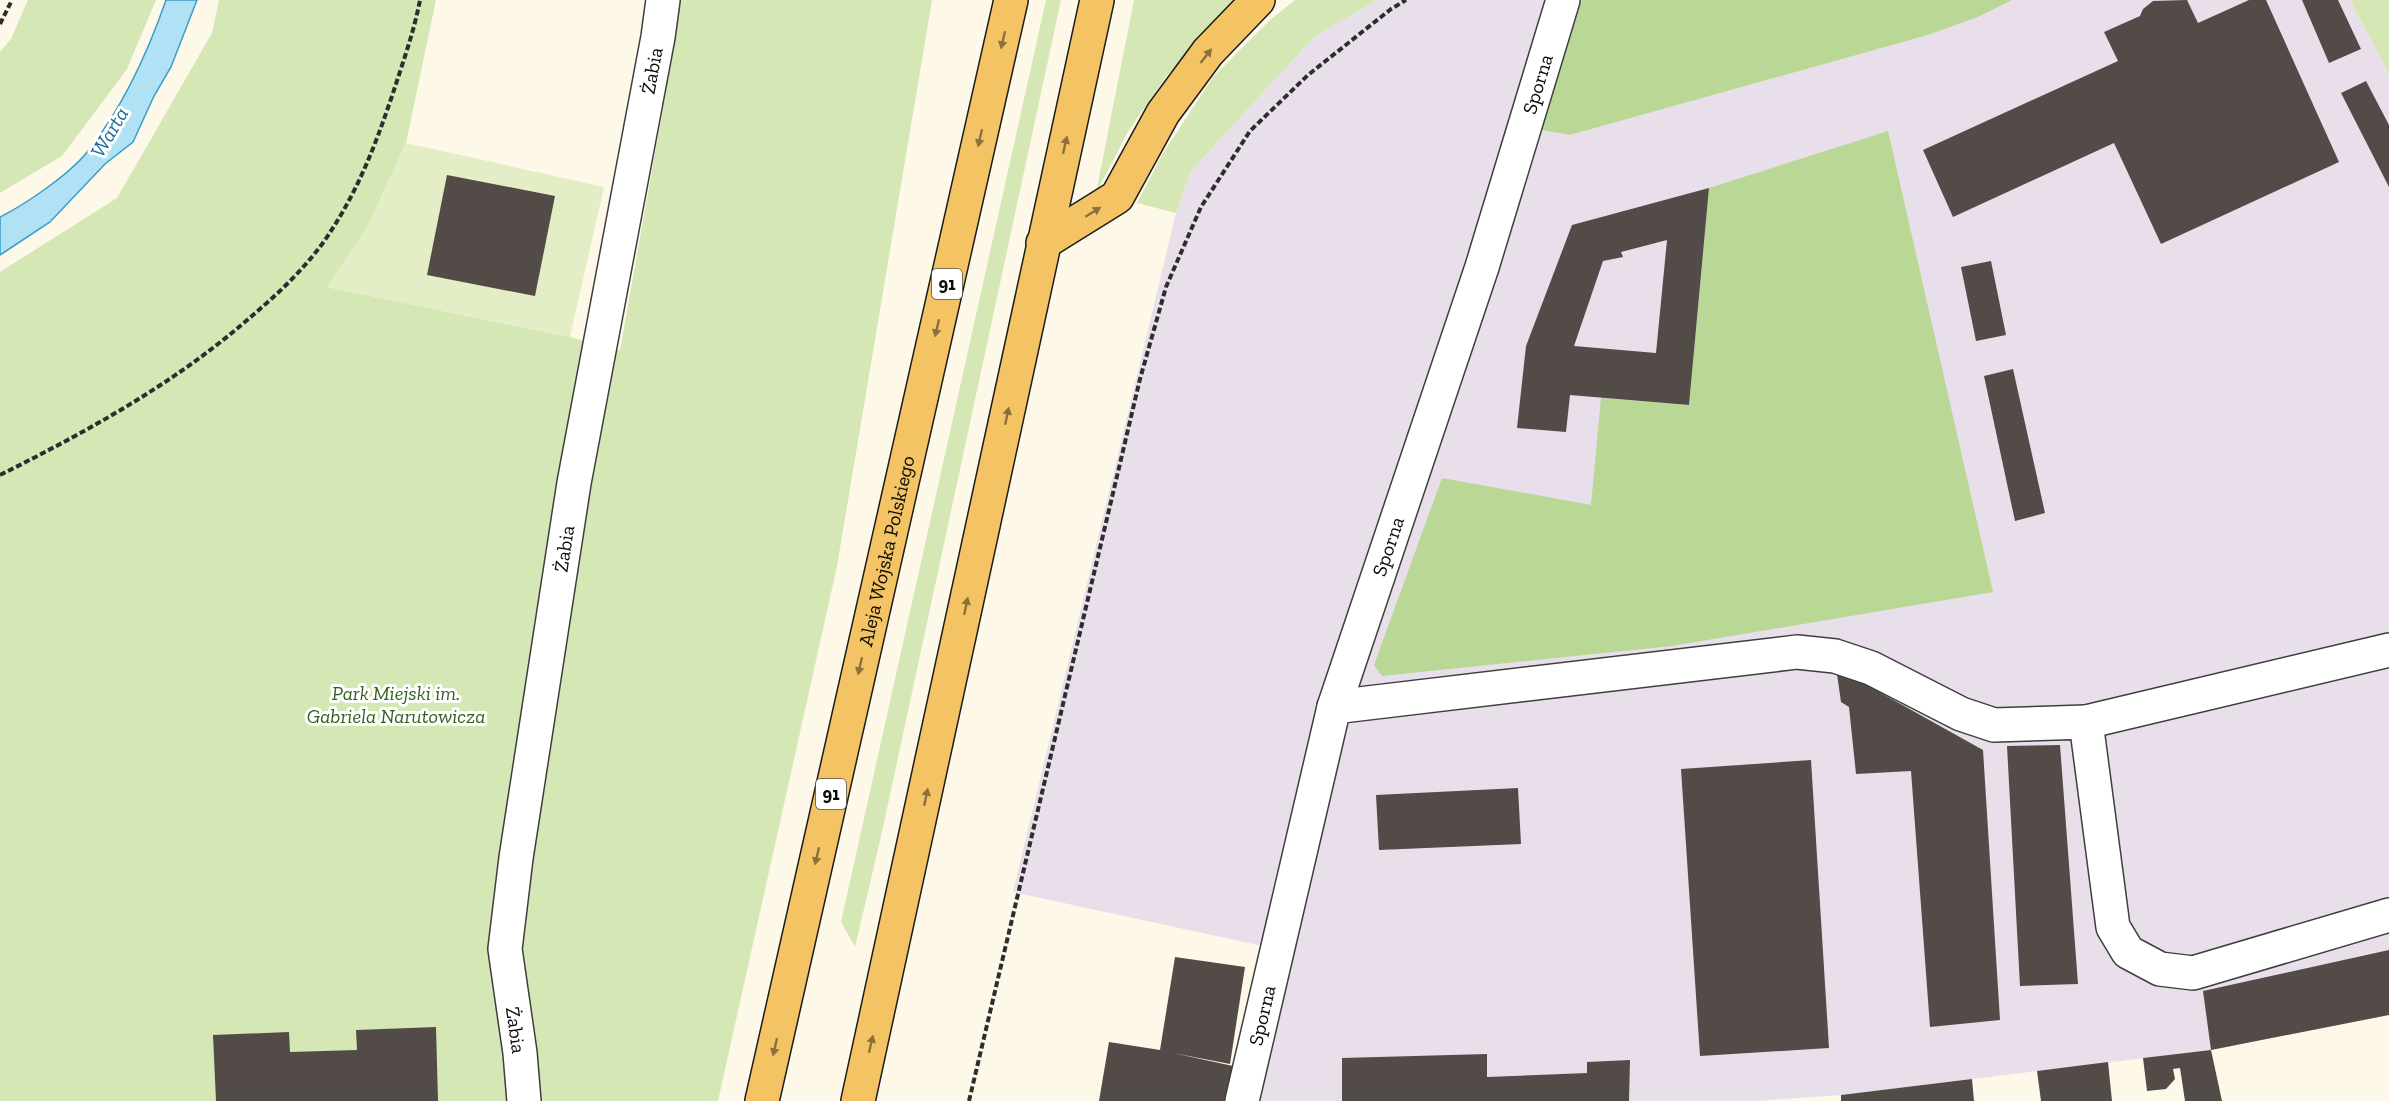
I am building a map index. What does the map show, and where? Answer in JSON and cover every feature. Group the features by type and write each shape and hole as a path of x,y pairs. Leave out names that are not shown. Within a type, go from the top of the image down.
{"main road":[{"name":"Aleja Wojska Polskiego","path":"762,1101 1011,0"},
{"path":"858,1101 914,854 1043,243 1097,0"},
{"path":"1043,243 1117,197 1163,114 1208,52 1258,0"}],"street":[{"name":"Żabia","path":"524,1101 520,1053 505,949 516,858 574,483 663,0"},
{"name":"Sporna","path":"1242,1101 1334,707 1482,267 1563,0"},
{"path":"1334,707 1797,652 1835,656 1871,668 1961,714 1994,725 2086,722 2389,650"},
{"path":"2086,722 2113,927 2128,952 2160,969 2193,973 2389,915"}],"path":[{"path":"0,24 12,0"},
{"path":"0,475 116,414 216,348 274,297 300,269 324,241 349,201 371,158 399,74 420,0"},
{"path":"969,1101 1137,390 1166,287 1202,207 1250,131 1308,75 1391,9 1406,0"}],"shaded area":[{"path":"1377,0 1582,0 1541,130 1570,135 1928,35 1978,17 2012,0 2350,0 2389,74 2389,1015 2211,1050 1841,1095 1756,1101 1239,1101 1277,949 1013,892 1176,213 1191,171 1314,37"}],"green space":[{"path":"28,0 156,0 127,69 62,156 0,193 0,52 11,39"},
{"name":"Park Miejski im. Gabriela Narutowicza","path":"219,0 436,0 406,143 366,230 327,287 570,337 620,350 675,41 680,0 932,0 837,566 718,1101 0,1101 0,272 117,198 212,33"},
{"path":"1046,0 1061,0 882,832 855,947 841,922"},
{"path":"1134,0 1236,0 1165,78 1129,130 1096,193"},
{"path":"1295,0 1377,0 1314,37 1191,171 1176,213 1137,203 1162,155 1213,77 1270,20"},
{"path":"1582,0 2012,0 1978,17 1928,35 1570,135 1541,130"},
{"path":"2350,0 2389,0 2389,74"},
{"path":"1888,131 1993,592 1672,646 1382,676 1374,665 1442,478 1591,505 1601,398 1689,405 1709,188"},
{"path":"406,143 604,187 570,337 327,287 366,230"}],"water":[{"name":"Warta","path":"166,0 197,0 171,67 154,96 133,142 105,164 50,222 0,255 0,217 47,188 88,151 112,117 133,79"}],"building":[{"path":"2187,0 2198,23 2249,0 2266,0 2339,162 2161,244 2114,143 1953,217 1923,150 2118,61 2104,32 2140,16 2143,9 2153,1"},
{"path":"2302,0 2338,0 2361,49 2329,63"},
{"path":"2366,81 2389,125 2389,187 2341,93"},
{"path":"447,175 555,196 535,296 427,275"},
{"path":"1709,188 1689,405 1570,395 1566,432 1517,428 1526,346 1572,225","holes":["1667,240 1656,353 1574,346 1603,261 1623,257 1621,252"]},
{"path":"1991,261 2006,335 1976,341 1961,267"},
{"path":"2013,369 2045,513 2015,521 1984,376"},
{"path":"1845,673 1983,750 2000,1020 1930,1027 1911,771 1856,774 1849,707 1841,702 1837,674"},
{"path":"2060,745 2078,984 2020,986 2007,746"},
{"path":"1811,760 1829,1048 1700,1056 1681,769"},
{"path":"1518,788 1521,844 1379,850 1376,795"},
{"path":"2389,950 2389,1015 2211,1050 2203,991"},
{"path":"1175,957 1245,967 1230,1064 1173,1053 1233,1066 1227,1101 1099,1101 1109,1042 1160,1050"},
{"path":"436,1027 438,1101 216,1101 213,1035 289,1032 290,1052 357,1050 356,1030"},
{"path":"2211,1050 2222,1101 2185,1101 2180,1068 2173,1069 2175,1079 2166,1089 2147,1091 2143,1058"},
{"path":"1487,1054 1487,1077 1587,1073 1587,1062 1630,1060 1629,1101 1342,1101 1342,1058"},
{"path":"2108,1062 2112,1101 2041,1101 2037,1071"},
{"path":"1972,1079 1974,1101 1841,1101 1841,1095"}]}
